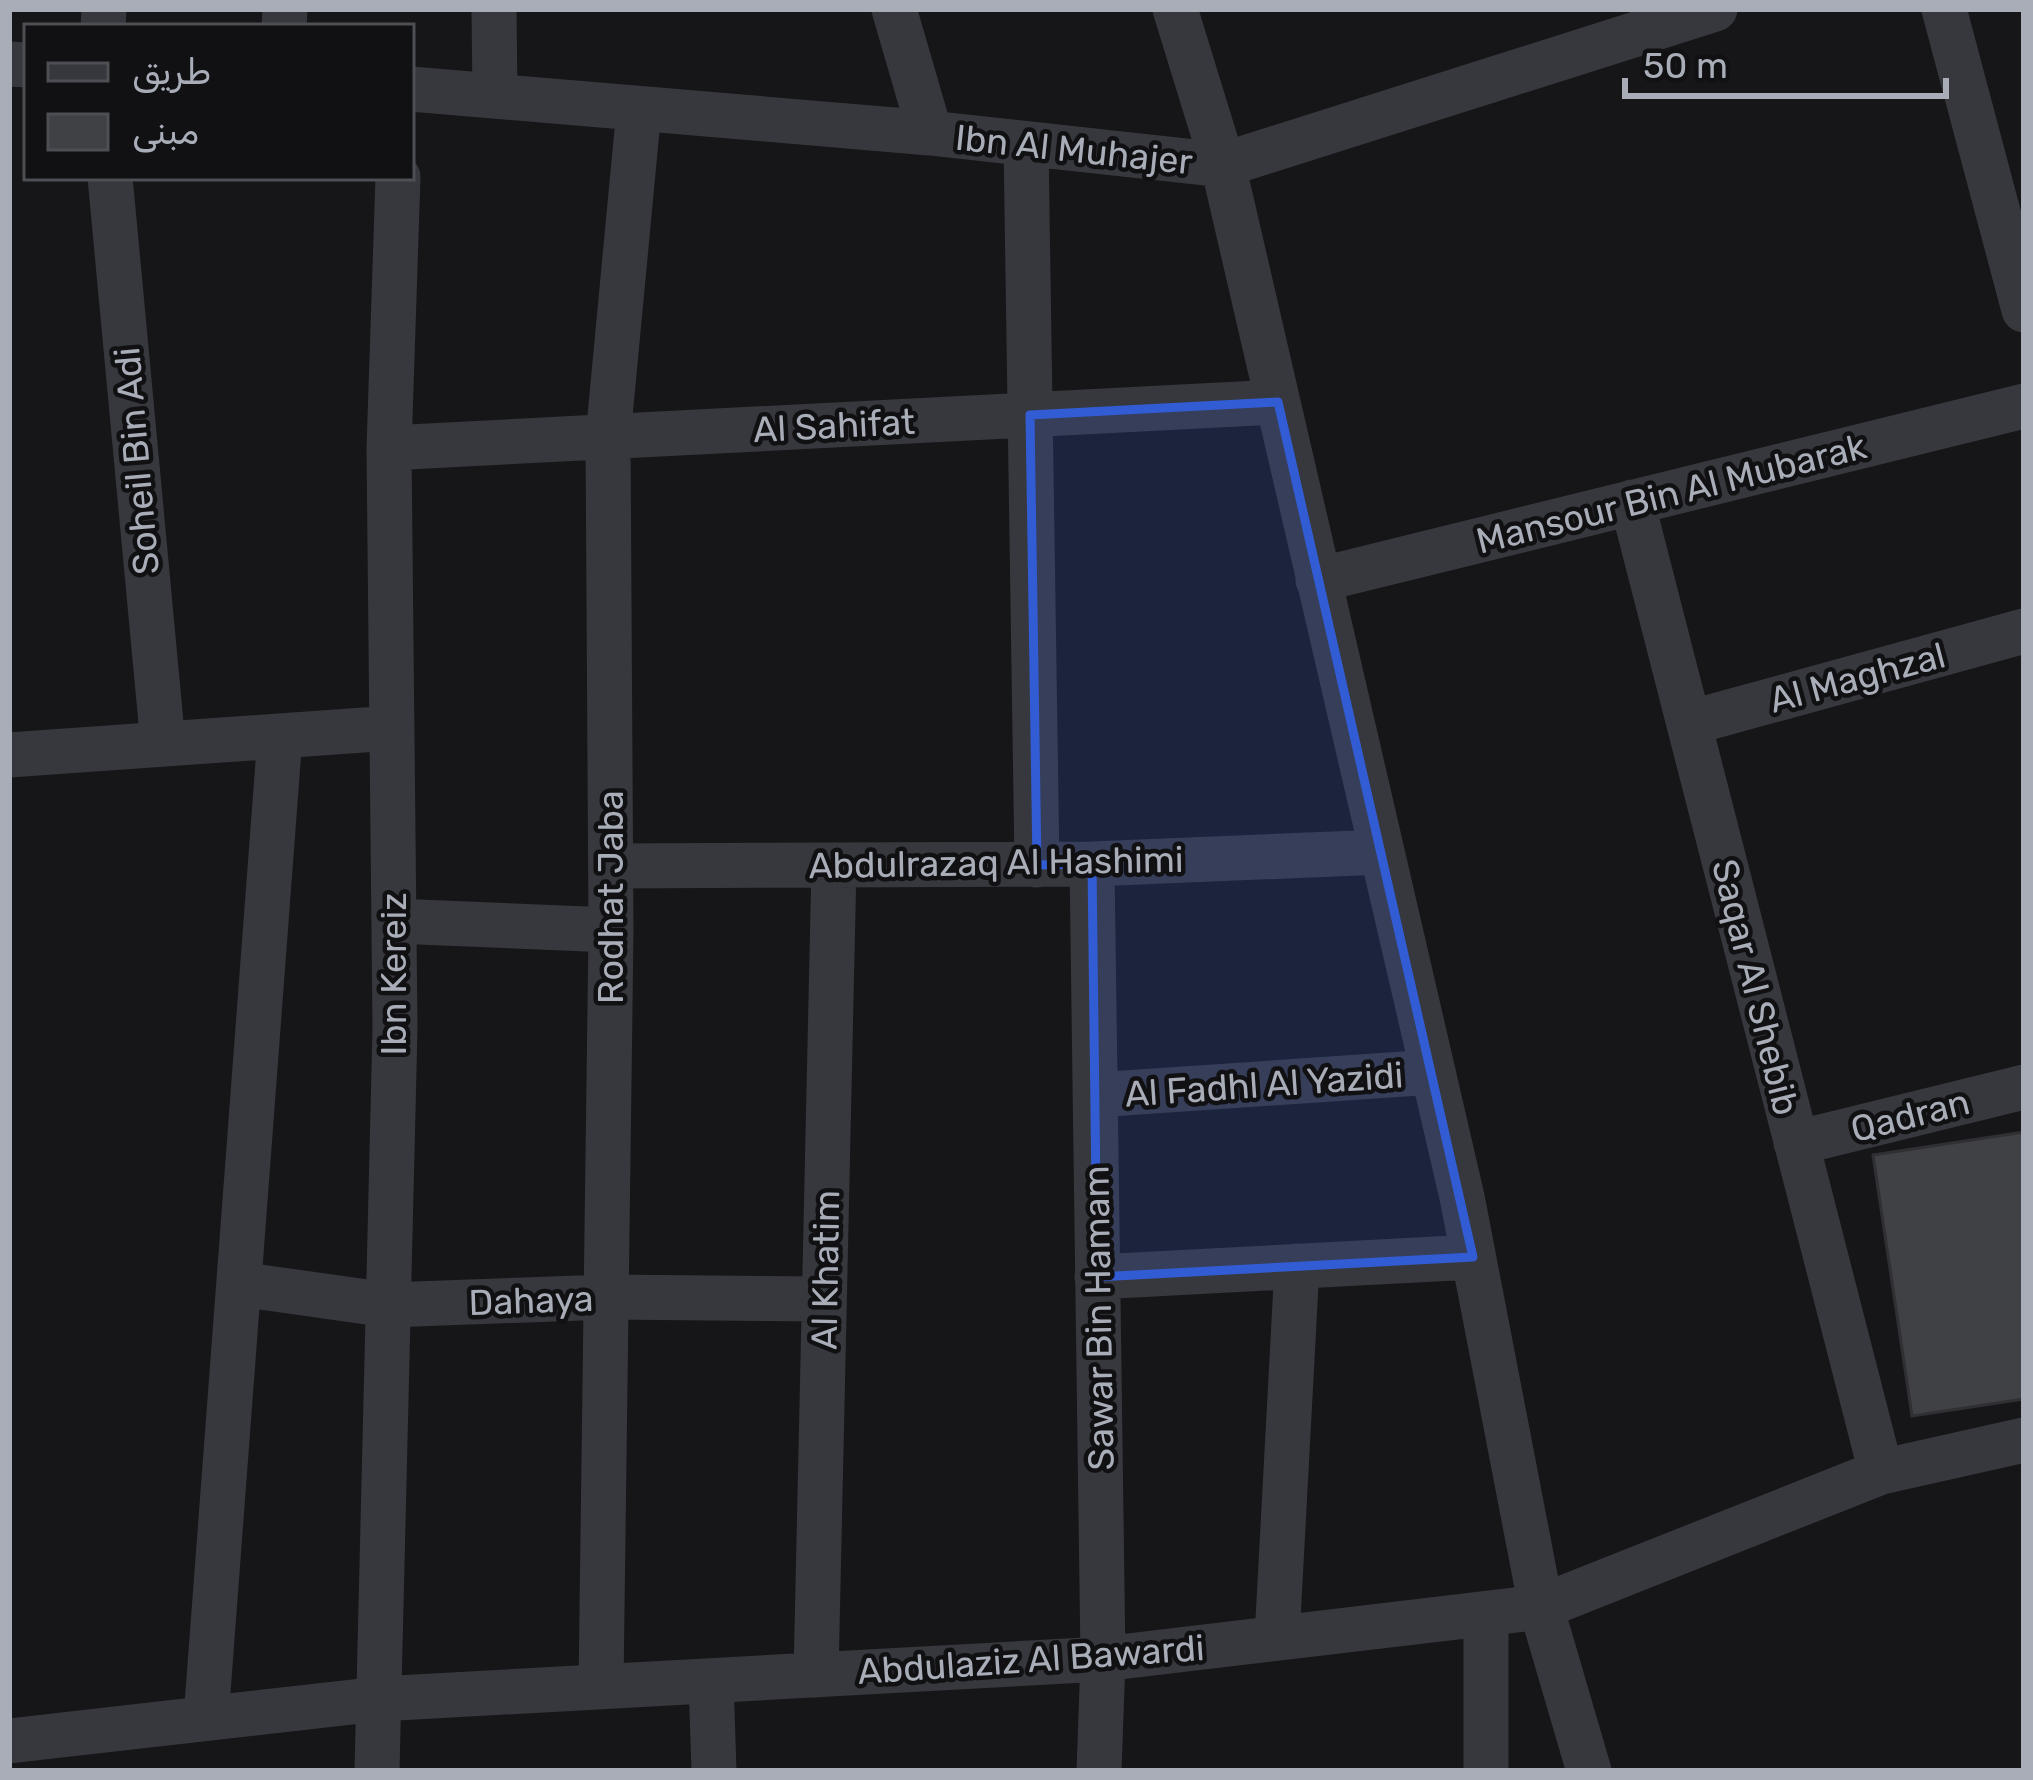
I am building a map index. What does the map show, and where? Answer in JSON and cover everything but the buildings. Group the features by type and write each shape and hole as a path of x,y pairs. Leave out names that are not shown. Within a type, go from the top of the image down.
{"street":[{"path":"494,9 495,96"},
{"path":"895,9 930,133"},
{"path":"1175,9 1223,165 1433,1072 1541,1607 1589,1771"},
{"name":"Ibn Al Muhajer","path":"414,89 930,133 1223,165 1715,9"},
{"path":"1944,9 2024,310"},
{"name":"Rodhat Jaba","path":"601,1686 611,930 608,437 639,109"},
{"path":"1026,144 1037,865"},
{"name":"Soheil Bin Adi","path":"110,180 163,744"},
{"name":"Ibn Kereiz","path":"377,1771 394,921 389,448 398,180"},
{"name":"Al Sahifat","path":"389,448 1278,402"},
{"name":"Mansour Bin Al Mubarak","path":"1318,580 2024,406"},
{"name":"Saqar Al Shebib","path":"1633,502 1881,1472"},
{"name":"Al Maghzal","path":"1689,722 2024,632"},
{"path":"9,755 392,728"},
{"path":"206,1718 280,736"},
{"name":"Abdulrazaq Al Hashimi","path":"610,866 1037,865 1382,852"},
{"name":"Sawar Bin Hamam","path":"1092,864 1102,1659 1099,1771"},
{"name":"Al Khatim","path":"816,1675 834,865"},
{"path":"394,921 611,930"},
{"name":"Al Fadhl Al Yazidi","path":"1095,1095 1433,1072"},
{"name":"Qadran","path":"1796,1143 2024,1087"},
{"path":"1097,1276 1473,1257"},
{"path":"1277,1638 1298,1266"},
{"name":"Dahaya","path":"238,1284 388,1305 607,1297 824,1299"},
{"name":"Abdulaziz Al Bawardi","path":"9,1742 379,1699 1102,1659 1541,1607 1881,1472 2024,1440"},
{"path":"1486,1614 1486,1771"},
{"path":"711,1681 714,1771"}],"highlighted area":[{"path":"1278,402 1473,1257 1097,1277 1092,864 1037,865 1030,415"}]}
